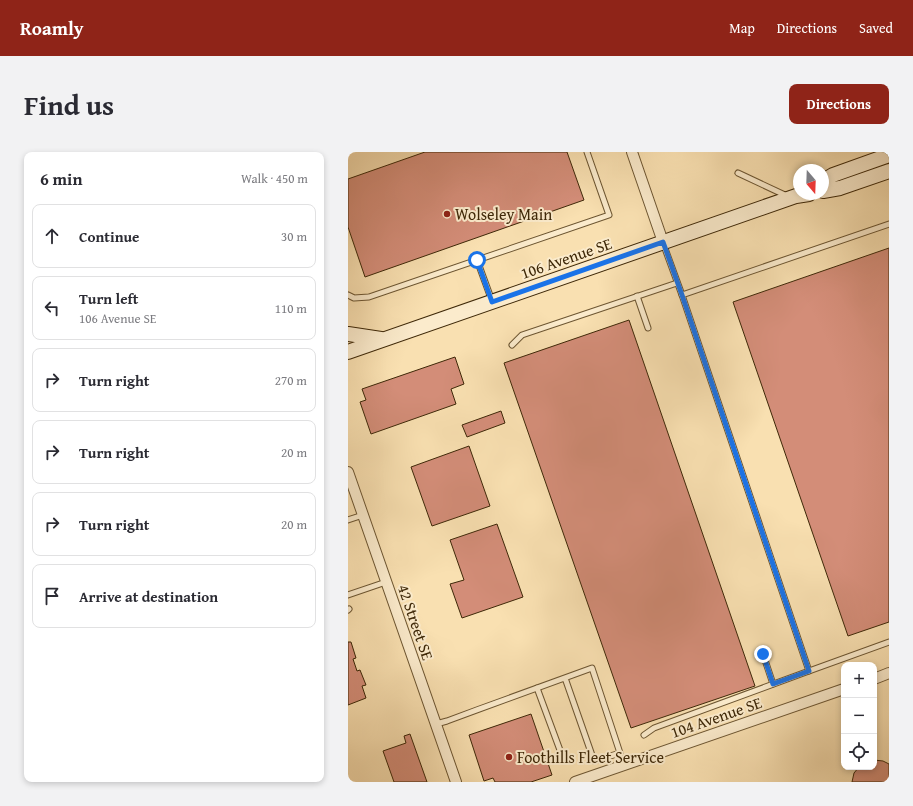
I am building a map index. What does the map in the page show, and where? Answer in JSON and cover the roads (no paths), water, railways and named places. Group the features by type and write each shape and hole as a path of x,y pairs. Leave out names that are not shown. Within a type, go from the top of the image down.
{"street":[{"path":"632,152 663,242"},
{"path":"829,177 889,155"},
{"path":"829,191 889,171"},
{"name":"106 Avenue SE","path":"348,352 793,198"},
{"path":"348,334 383,340"},
{"name":"42 Street SE","path":"348,472 456,782"},
{"path":"877,678 889,674"},
{"name":"104 Avenue SE","path":"575,782 841,690"}],"lane":[{"path":"348,295 354,298 369,297 609,215 587,152"},
{"path":"738,173 793,194"},
{"path":"682,295 889,224"},
{"path":"663,242 809,671"},
{"path":"477,260 492,302"},
{"path":"512,345 522,335 678,283"},
{"path":"637,296 648,328"},
{"path":"348,520 363,514"},
{"path":"348,595 386,582"},
{"path":"644,735 654,728 889,642"},
{"path":"763,654 773,684"},
{"path":"436,724 592,668 620,753 594,761 565,678"},
{"path":"537,688 564,761"}],"place":[{"name":"Wolseley Main","path":"447,214"},
{"name":"Foothills Fleet Service","path":"509,757"}]}
